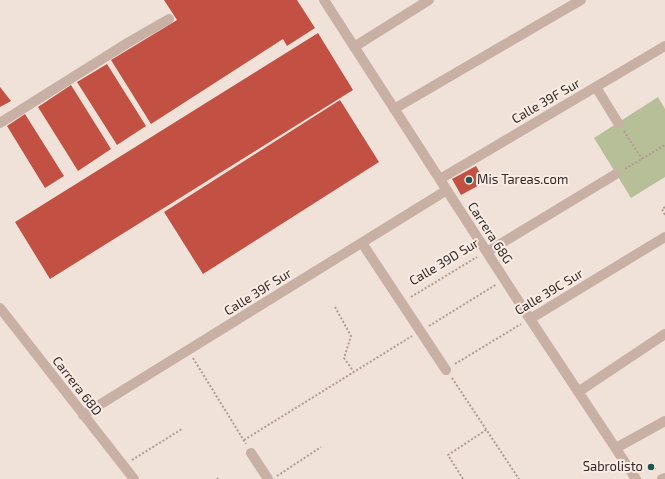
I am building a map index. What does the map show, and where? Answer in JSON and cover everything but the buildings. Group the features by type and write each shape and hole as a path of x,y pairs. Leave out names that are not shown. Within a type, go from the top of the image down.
{"street":[{"name":"Carrera 68G","path":"324,0 530,319 636,479"},
{"path":"354,47 429,0"},
{"path":"394,109 581,0"},
{"path":"0,124 123,46 169,19"},
{"name":"Calle 39F Sur","path":"440,179 665,46"},
{"path":"596,87 618,122"},
{"name":"Calle 39D Sur","path":"487,252 616,174"},
{"name":"Calle 39F Sur","path":"83,416 447,190"},
{"name":"Calle 39C Sur","path":"530,319 665,236"},
{"path":"362,242 446,370"},
{"name":"Carrera 68D","path":"0,308 83,416 134,479"},
{"path":"578,392 665,334"},
{"path":"616,448 665,421"},
{"path":"251,453 268,479"}],"path":[{"path":"618,122 642,159"},
{"path":"616,174 665,145"},
{"path":"665,207 662,209 665,215"},
{"name":"Calle 39D Sur","path":"402,302 487,252"},
{"path":"244,440 505,279"},
{"path":"335,307 351,336 344,358 354,372"},
{"name":"Calle 39C Sur","path":"446,370 530,319"},
{"path":"188,350 251,453"},
{"path":"446,370 519,479"},
{"path":"123,466 182,428"},
{"path":"463,479 448,454 486,430"},
{"path":"271,479 321,447"}],"green space":[{"path":"658,97 665,109 665,177 631,198 594,138"}],"place":[{"name":"Mis Tareas.com","path":"469,180"},
{"name":"Sabrolisto","path":"651,467"}]}
